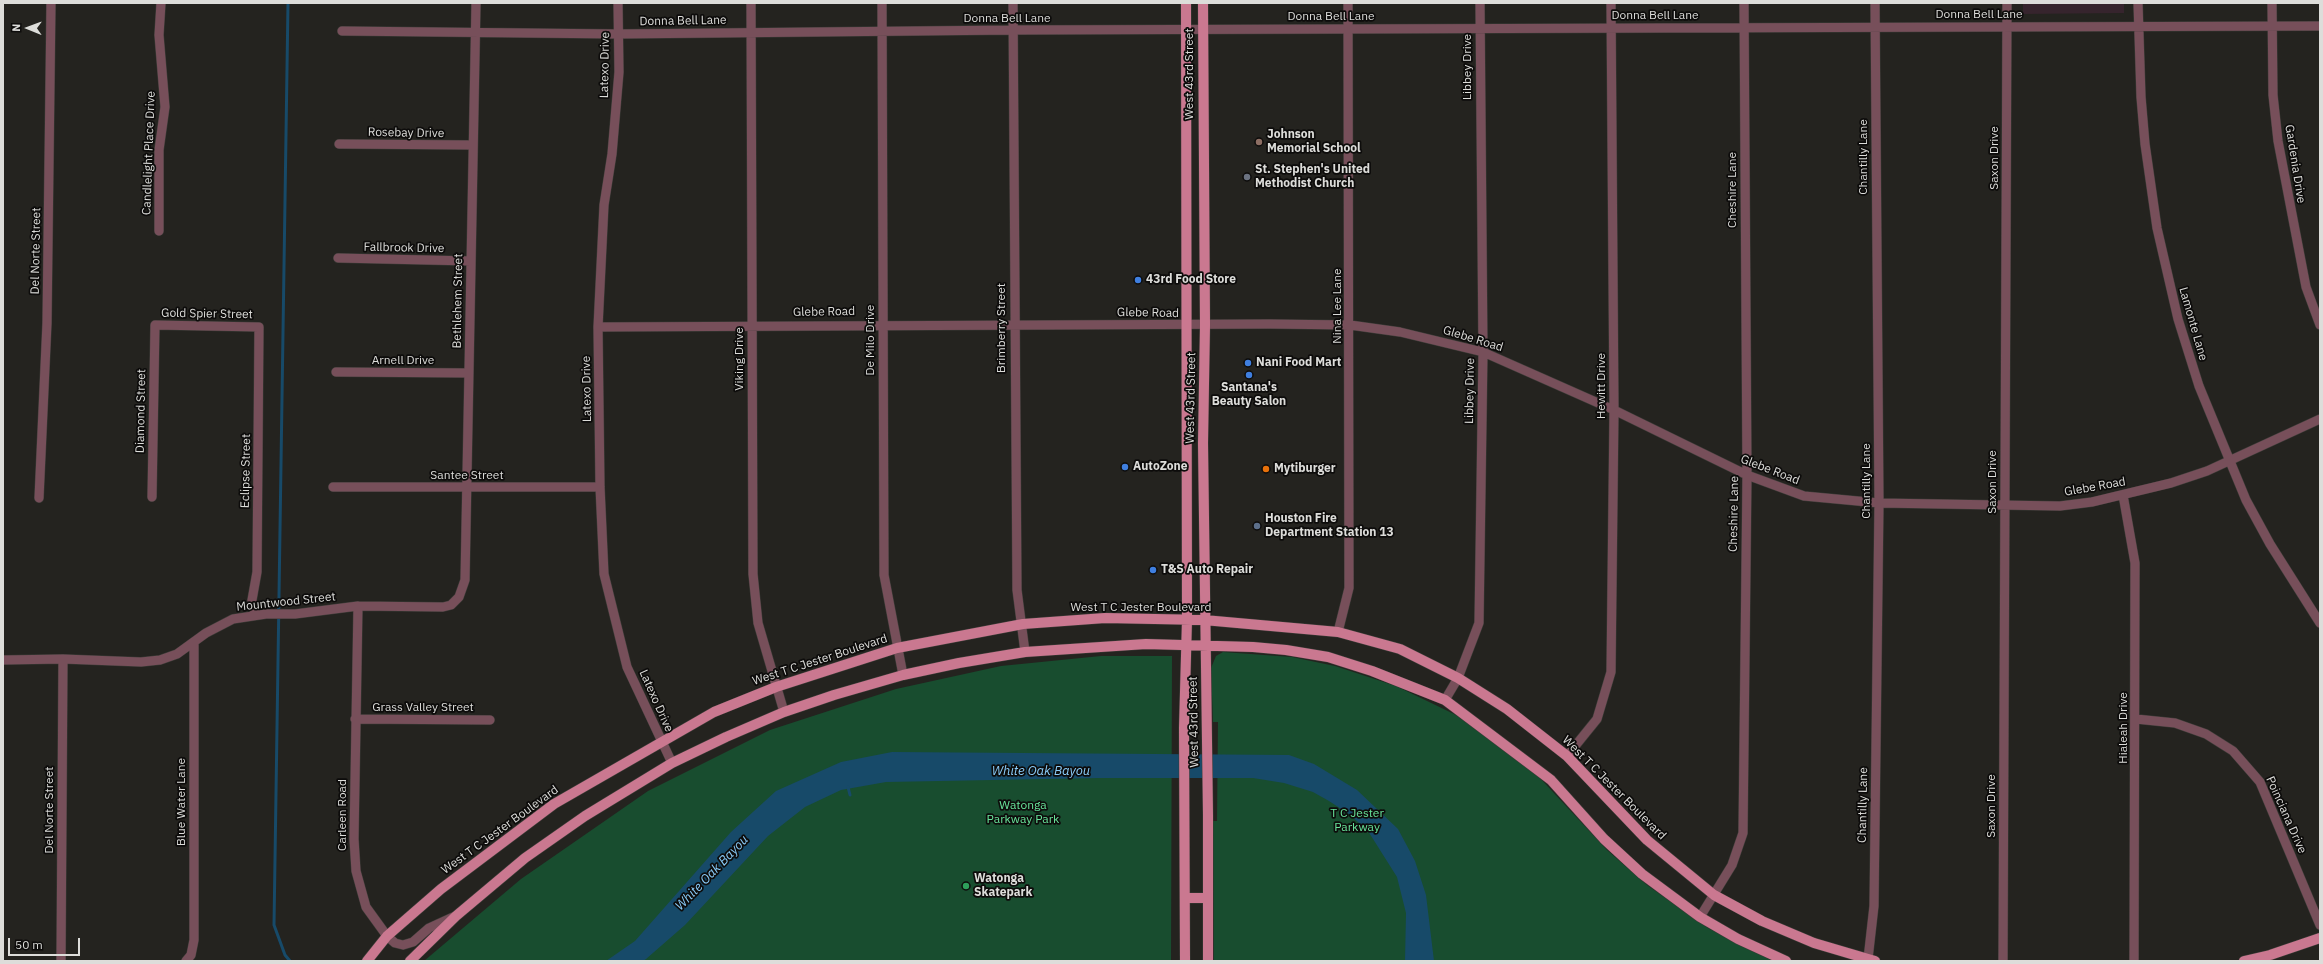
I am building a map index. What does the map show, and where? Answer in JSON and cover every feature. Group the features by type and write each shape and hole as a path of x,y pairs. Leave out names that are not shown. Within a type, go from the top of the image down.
{"main road":[{"name":"West 43rd Street","path":"1185,961 1184,728 1187,620 1188,178 1186,3"},
{"name":"West 43rd Street","path":"1203,3 1205,325 1203,443 1205,515 1204,620 1208,815 1208,961"},
{"path":"1188,178 1204,178"},
{"path":"1187,443 1203,443"},
{"path":"1187,518 1205,515"},
{"name":"West T C Jester Boulevard","path":"367,961 387,936 441,889 554,804 660,741 714,712 776,686 897,648 1023,624 1105,618 1204,620 1338,632 1400,649 1458,678 1507,709 1567,756 1647,840 1714,895 1762,921 1814,943 1872,960"},
{"path":"410,961 456,916 525,858 585,816 672,763 784,712 834,694 904,675 1025,652 1139,644 1186,644 1286,650 1328,657 1372,671 1445,700 1551,780 1604,839 1642,874 1700,917 1738,939 1786,961"},
{"path":"1185,898 1208,898"},
{"path":"2244,961 2270,955 2320,938"}],"street":[{"name":"Del Norte Street","path":"39,498 47,322 51,3"},
{"name":"Candlelight Place Drive","path":"159,232 159,150 165,107 159,35 161,3"},
{"name":"Bethlehem Street","path":"459,597 465,580 472,145 476,3"},
{"name":"Latexo Drive","path":"618,3 619,72 612,154 604,205 598,327 600,487 604,574 627,667 660,741 672,763"},
{"name":"Viking Drive","path":"751,3 753,574 758,623 784,712"},
{"name":"De Milo Drive","path":"882,3 884,575 897,648 904,675"},
{"name":"Brimberry Street","path":"1014,3 1014,326 1017,590 1023,624 1025,652"},
{"name":"Nina Lee Lane","path":"1338,632 1348,588 1350,326 1348,3"},
{"name":"Libbey Drive","path":"1445,700 1458,678 1479,623 1483,352 1480,3"},
{"name":"Hewitt Drive","path":"1567,756 1598,719 1611,672 1614,410 1611,3"},
{"name":"Cheshire Lane","path":"1700,917 1732,865 1743,833 1747,476 1744,3"},
{"name":"Chantilly Lane","path":"1872,960 1879,503 1875,3"},
{"name":"Saxon Drive","path":"2003,961 2007,3"},
{"name":"Lamonte Lane","path":"2138,3 2144,136 2157,228 2178,319 2199,386 2228,460 2270,544 2320,624"},
{"name":"Gardenia Drive","path":"2272,3 2273,95 2278,141 2306,287 2320,325"},
{"name":"Donna Bell Lane","path":"342,31 475,34 618,34 1014,30 2320,26"},
{"name":"Rosebay Drive","path":"339,144 472,145"},
{"name":"Fallbrook Drive","path":"338,258 471,261"},
{"name":"Glebe Road","path":"598,327 883,324 1014,326 1249,324 1350,326 1400,332 1483,352 1614,410 1747,476 1804,496 1879,503 2076,505 2171,483 2228,460 2320,419"},
{"name":"Gold Spier Street","path":"155,325 259,327"},
{"name":"Diamond Street","path":"152,497 155,325"},
{"name":"Eclipse Street","path":"255,615 252,600 257,572 259,327"},
{"name":"Arnell Drive","path":"336,372 469,373"},
{"name":"Santee Street","path":"333,487 600,487"},
{"name":"Hialeah Drive","path":"2123,495 2135,563 2136,719 2134,961"},
{"name":"Mountwood Street","path":"3,660 63,659 141,662 160,660 177,654 216,627 233,620 255,615 295,614 358,606 443,606 451,605 459,597"},
{"name":"Carleen Road","path":"358,606 355,719 356,871 366,907 387,936 395,943 403,945 413,942 429,928 456,916"},
{"name":"Blue Water Lane","path":"186,961 191,955 194,940 194,642"},
{"name":"Del Norte Street","path":"61,961 63,659"},
{"name":"Grass Valley Street","path":"355,719 490,720"},
{"name":"Poinciana Drive","path":"2136,719 2175,723 2206,734 2233,751 2260,782 2320,925"}],"shaded area":[{"path":"2023,3 2124,3 2124,13 2023,14"}],"green space":[{"name":"T C Jester Parkway","path":"1223,652 1292,657 1335,666 1396,686 1454,714 1472,725 1539,777 1607,850 1647,885 1708,928 1773,961 1214,961 1213,821 1217,821 1218,722 1213,722 1211,668 1216,656"},
{"name":"Watonga Parkway Park","path":"1101,656 1172,656 1171,961 424,961 521,879 648,791 770,730 896,689 1001,666"}],"water":[{"name":"White Oak Bayou","path":"892,752 1289,755 1314,764 1357,790 1398,829 1415,861 1426,895 1434,961 1405,961 1406,913 1397,877 1368,831 1349,814 1313,792 1284,783 1253,778 1099,778 886,782 841,790 805,807 768,836 685,925 646,959 643,961 606,961 635,941 731,832 776,791 841,762"}],"waterway":[{"path":"288,3 274,925 285,955 290,961"},
{"path":"848,787 850,795"}],"place":[{"name":"Johnson Memorial School","path":"1259,142"},
{"name":"St. Stephen's United Methodist Church","path":"1247,177"},
{"name":"43rd Food Store","path":"1138,280"},
{"name":"Nani Food Mart","path":"1248,363"},
{"name":"Santana's Beauty Salon","path":"1249,375"},
{"name":"AutoZone","path":"1125,467"},
{"name":"Mytiburger","path":"1266,469"},
{"name":"Houston Fire Department Station 13","path":"1257,526"},
{"name":"T&S Auto Repair","path":"1153,570"},
{"name":"Watonga Skatepark","path":"966,886"}]}
